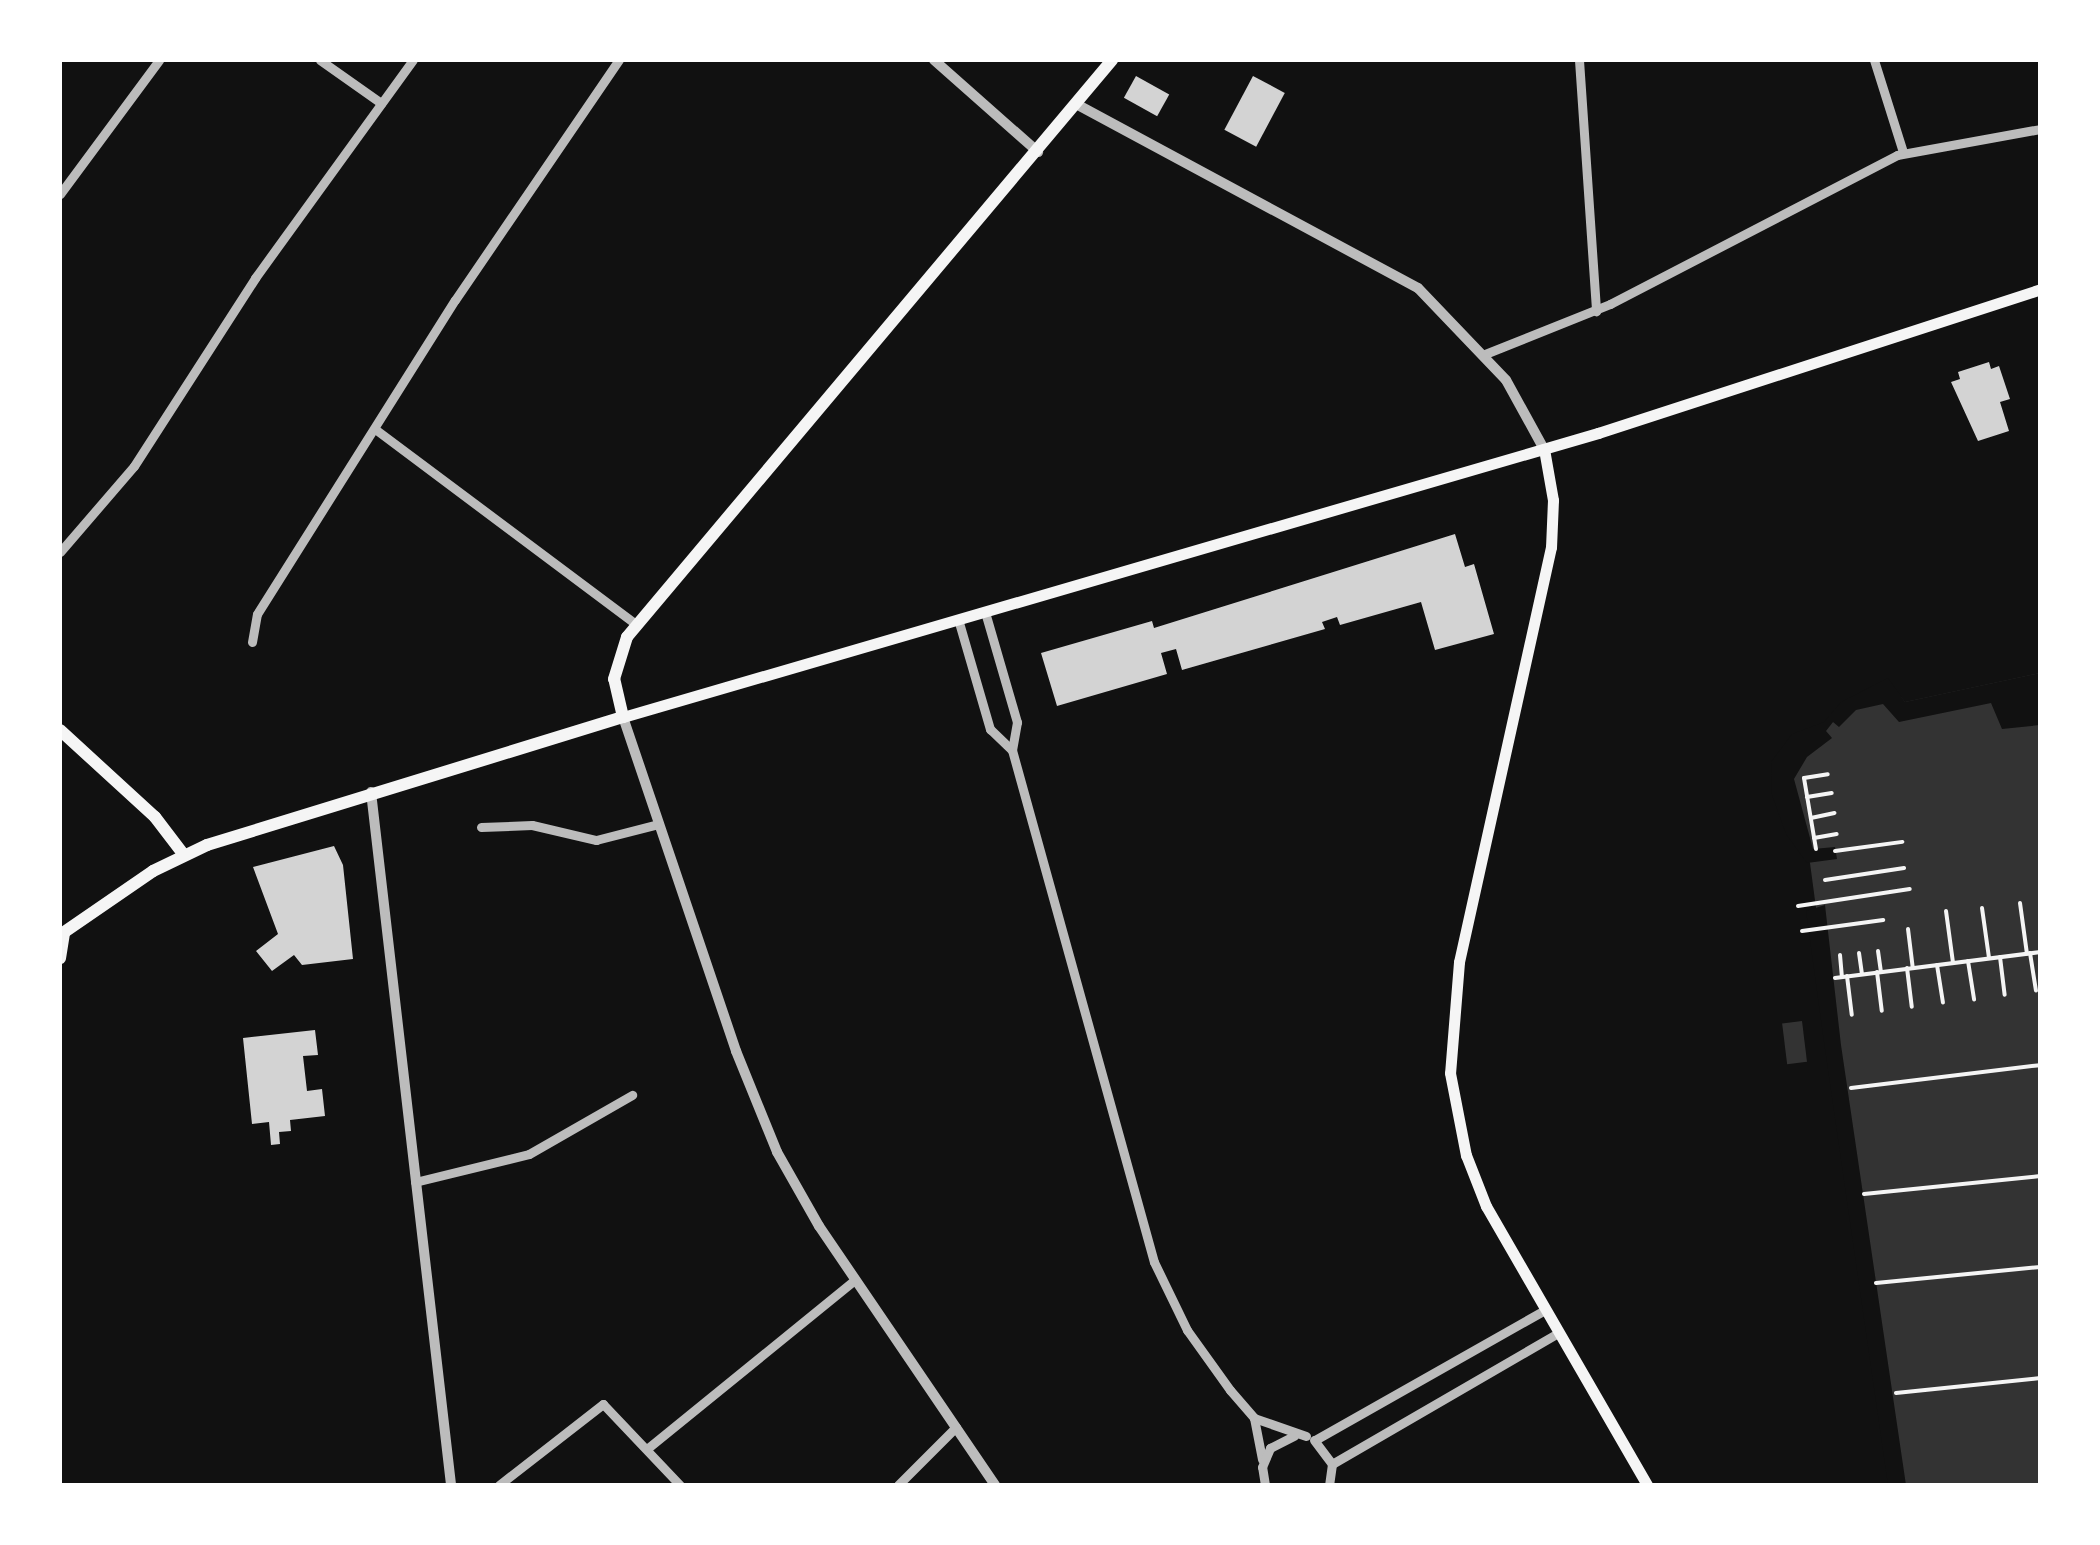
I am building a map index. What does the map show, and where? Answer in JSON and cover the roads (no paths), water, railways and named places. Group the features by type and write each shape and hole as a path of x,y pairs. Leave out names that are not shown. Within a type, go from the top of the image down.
{"main road":[{"path":"624,717 615,665 637,625 1040,153 1112,60"},
{"path":"60,958 62,934 184,855 371,792 1544,449 2040,290"},
{"path":"1544,449 1554,500 1551,547 1459,962 1449,1045 1456,1114 1475,1181 1647,1485"},
{"path":"60,730 156,817 184,855"}],"street":[{"path":"60,194 159,60"},
{"path":"320,60 381,102"},
{"path":"60,552 134,466 255,278 413,60"},
{"path":"252,642 258,614 375,428 619,60"},
{"path":"934,60 1040,153"},
{"path":"1578,60 1596,311"},
{"path":"1874,60 1904,152"},
{"path":"1078,105 1399,276 1485,354 1522,402 1544,449"},
{"path":"1485,354 1596,311 1904,152 2040,129"},
{"path":"375,428 637,625"},
{"path":"985,612 1016,722 1012,750 1154,1262 1187,1330 1254,1418 1265,1485"},
{"path":"958,619 990,730 1012,750"},
{"path":"624,717 759,1113 797,1190 995,1485"},
{"path":"371,792 451,1485"},
{"path":"481,827 532,825 596,840 660,824"},
{"path":"415,1182 530,1154 632,1095"},
{"path":"648,1448 855,1280"},
{"path":"1262,1467 1277,1442 1310,1438 1545,1310"},
{"path":"1332,1464 1558,1333"},
{"path":"500,1485 600,1405 614,1408 680,1485"},
{"path":"1254,1418 1310,1438 1332,1464 1330,1485"},
{"path":"898,1485 956,1427"}]}
